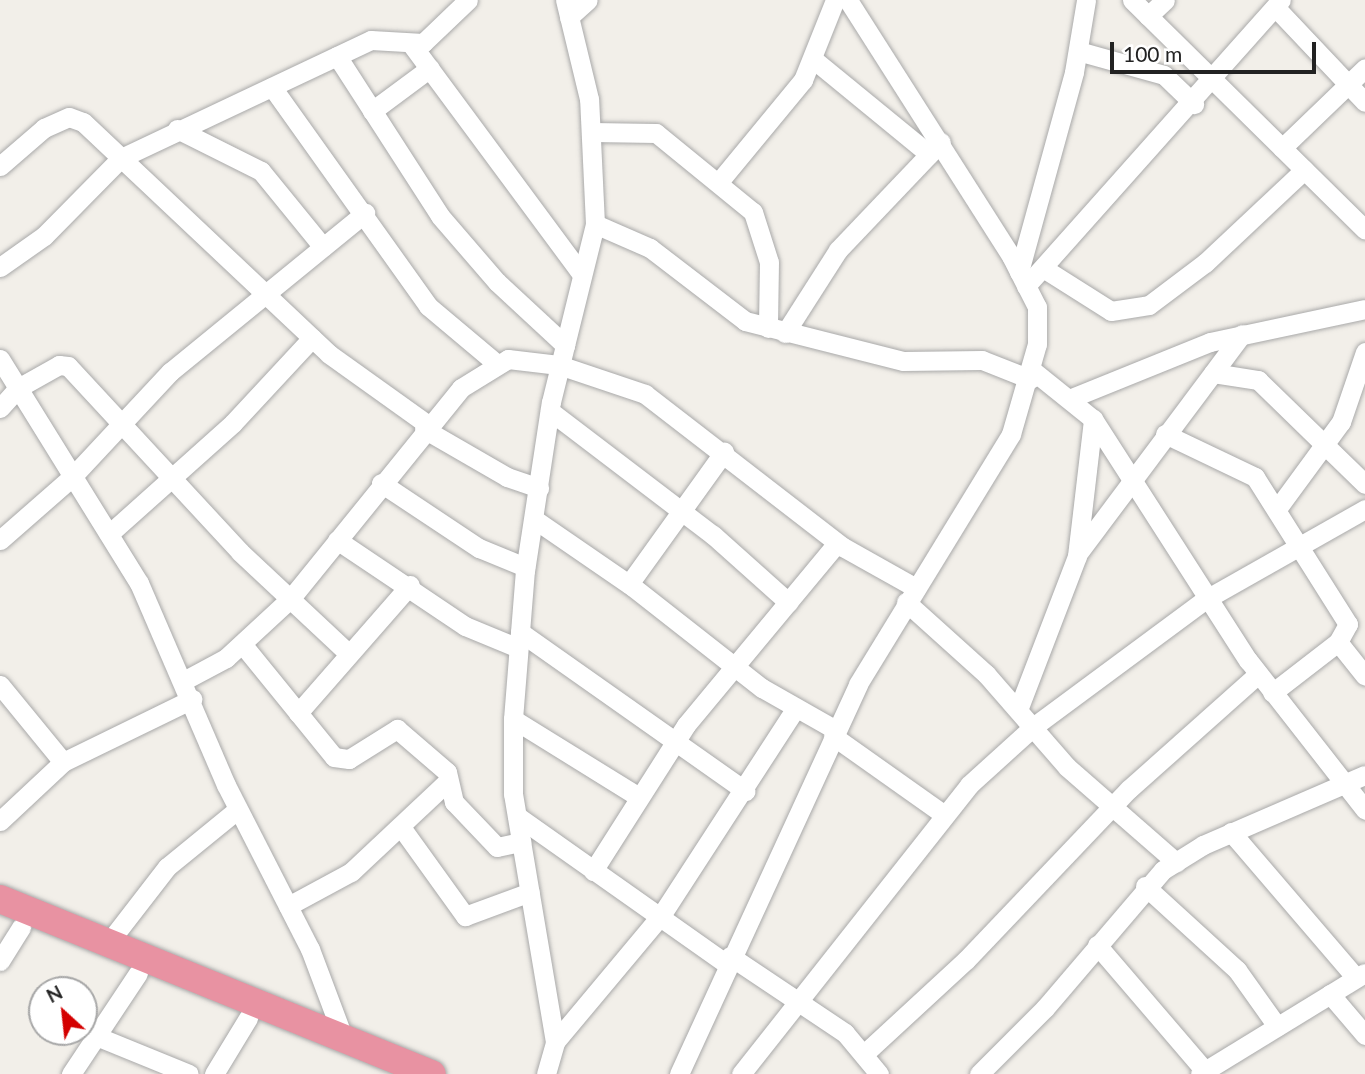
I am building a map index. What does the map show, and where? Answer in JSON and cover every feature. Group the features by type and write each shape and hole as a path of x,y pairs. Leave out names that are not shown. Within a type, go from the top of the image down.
{"highway":[{"path":"0,899 432,1074"},
{"path":"11,922 385,1074"}],"street":[{"path":"0,267 44,236 121,158 177,129 382,37 412,45 430,39 468,0"},
{"path":"555,1042 517,816 513,719 525,568 550,411 594,224 592,132 567,8 588,0"},
{"path":"718,183 803,80 835,0"},
{"path":"680,1074 729,960 834,733 911,595 1011,434 1031,374 1037,307 1023,279 935,148 848,0"},
{"path":"1023,279 1077,51 1086,0"},
{"path":"1132,0 1216,79 1365,230"},
{"path":"1148,16 1165,0"},
{"path":"1023,279 1043,268 1194,104 1279,4 1365,102"},
{"path":"412,45 582,275"},
{"path":"1077,51 1164,75 1194,104"},
{"path":"337,56 448,226 565,345"},
{"path":"813,59 935,148"},
{"path":"372,111 430,68"},
{"path":"1282,148 1365,68"},
{"path":"272,87 365,213 428,306 496,363"},
{"path":"0,166 44,128 69,117 121,158 312,338 426,427 507,477 539,488"},
{"path":"177,129 261,171 323,247"},
{"path":"592,132 656,133 718,183 763,230 777,330"},
{"path":"777,330 838,250 935,148"},
{"path":"1043,268 1111,311 1149,305 1205,263 1304,170"},
{"path":"0,540 72,477 170,372 365,213"},
{"path":"594,224 650,247 737,317 777,330 902,361 982,360 1031,374 1069,399 1093,419 1206,599 1258,674 1343,786 1365,810"},
{"path":"1069,399 1145,365 1242,334 1365,309"},
{"path":"1077,556 1242,334"},
{"path":"109,534 170,479 312,338"},
{"path":"1277,509 1326,445 1365,352"},
{"path":"0,359 109,534 189,690 237,810 288,906 343,1037"},
{"path":"0,821 63,762 189,690 243,645 292,598 426,427 461,388 496,363 508,359 559,365 645,394 724,452 837,542 911,595 1033,727 1112,807 1176,862"},
{"path":"0,408 18,388 68,366 170,479 349,654"},
{"path":"1213,373 1258,380 1365,484"},
{"path":"550,411 682,512 788,602"},
{"path":"1018,710 1077,556 1093,419"},
{"path":"1165,435 1255,477 1348,624 1338,642 1272,693"},
{"path":"629,584 724,452"},
{"path":"381,483 479,548 525,568"},
{"path":"741,1074 798,997 943,814 1033,727 1206,599 1297,544 1365,509"},
{"path":"534,519 629,584 734,667 834,733 943,814"},
{"path":"337,540 410,584 465,626 519,640 672,745 745,791"},
{"path":"593,871 637,796 672,745 837,542"},
{"path":"298,713 410,584"},
{"path":"1338,642 1365,676"},
{"path":"243,645 298,713 342,761 397,729 447,772 454,802 497,847 521,842"},
{"path":"864,1054 1112,807 1258,674"},
{"path":"0,685 63,762"},
{"path":"546,1074 555,1042 659,919 745,791 796,708"},
{"path":"513,719 637,796"},
{"path":"979,1074 1097,945 1145,886 1176,862 1231,832 1365,775"},
{"path":"288,906 351,872 448,781"},
{"path":"109,942 167,867 237,810"},
{"path":"517,816 659,919 798,997 864,1054 879,1074"},
{"path":"401,827 465,916 530,892"},
{"path":"1097,945 1203,1072 1360,975 1231,832"},
{"path":"1145,886 1237,970 1277,1026"},
{"path":"0,961 11,922"},
{"path":"98,1033 138,974"},
{"path":"1330,994 1365,1035"},
{"path":"215,1074 248,1018"},
{"path":"98,1037 189,1074"},
{"path":"71,1074 89,1046"}]}
